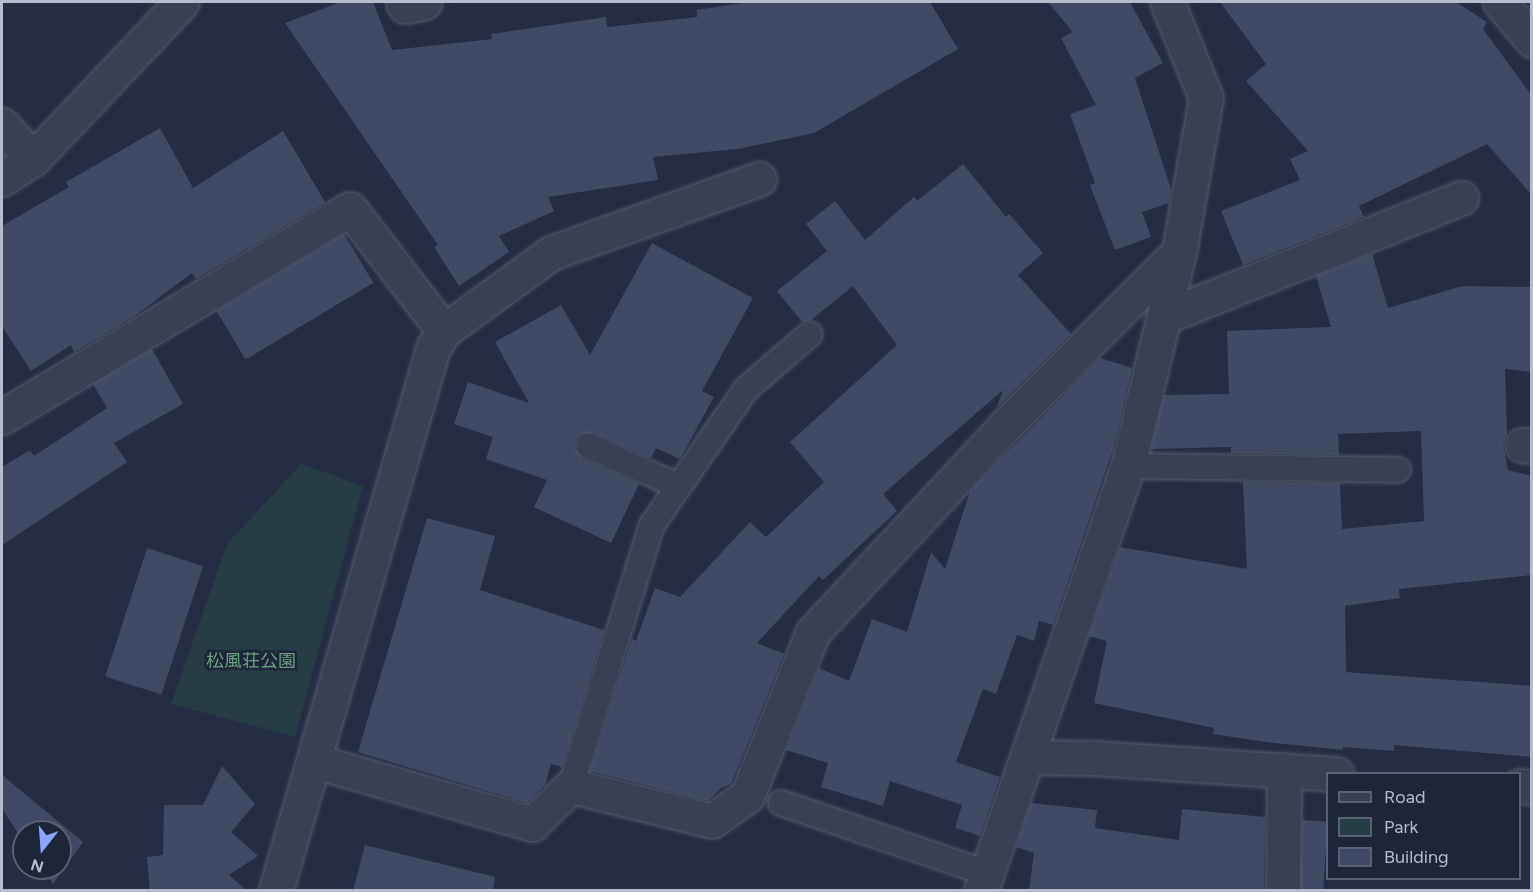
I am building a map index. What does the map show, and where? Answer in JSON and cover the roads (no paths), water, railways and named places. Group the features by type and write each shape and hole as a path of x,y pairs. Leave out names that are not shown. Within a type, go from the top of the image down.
{"street":[{"path":"2,179 33,159 182,2"},
{"path":"403,2 405,6 425,2"},
{"path":"984,882 1128,466 1166,316 1206,98 1167,2"},
{"path":"1500,2 1532,40"},
{"path":"2,125 33,159"},
{"path":"276,891 433,348 444,331 551,253 759,179"},
{"path":"1166,316 1461,198"},
{"path":"2,417 350,209 444,331"},
{"path":"314,761 532,824 571,786 712,821 747,796 813,633 1004,427 1179,252"},
{"path":"1027,757 1326,773"},
{"path":"1283,891 1284,770"}],"lane":[{"path":"571,786 652,525 746,389 810,334"},
{"path":"589,446 678,486"},
{"path":"1128,466 1398,470"},
{"path":"781,802 984,882"}],"park label":[{"name":"松風荘公園","path":"251,661"}]}
